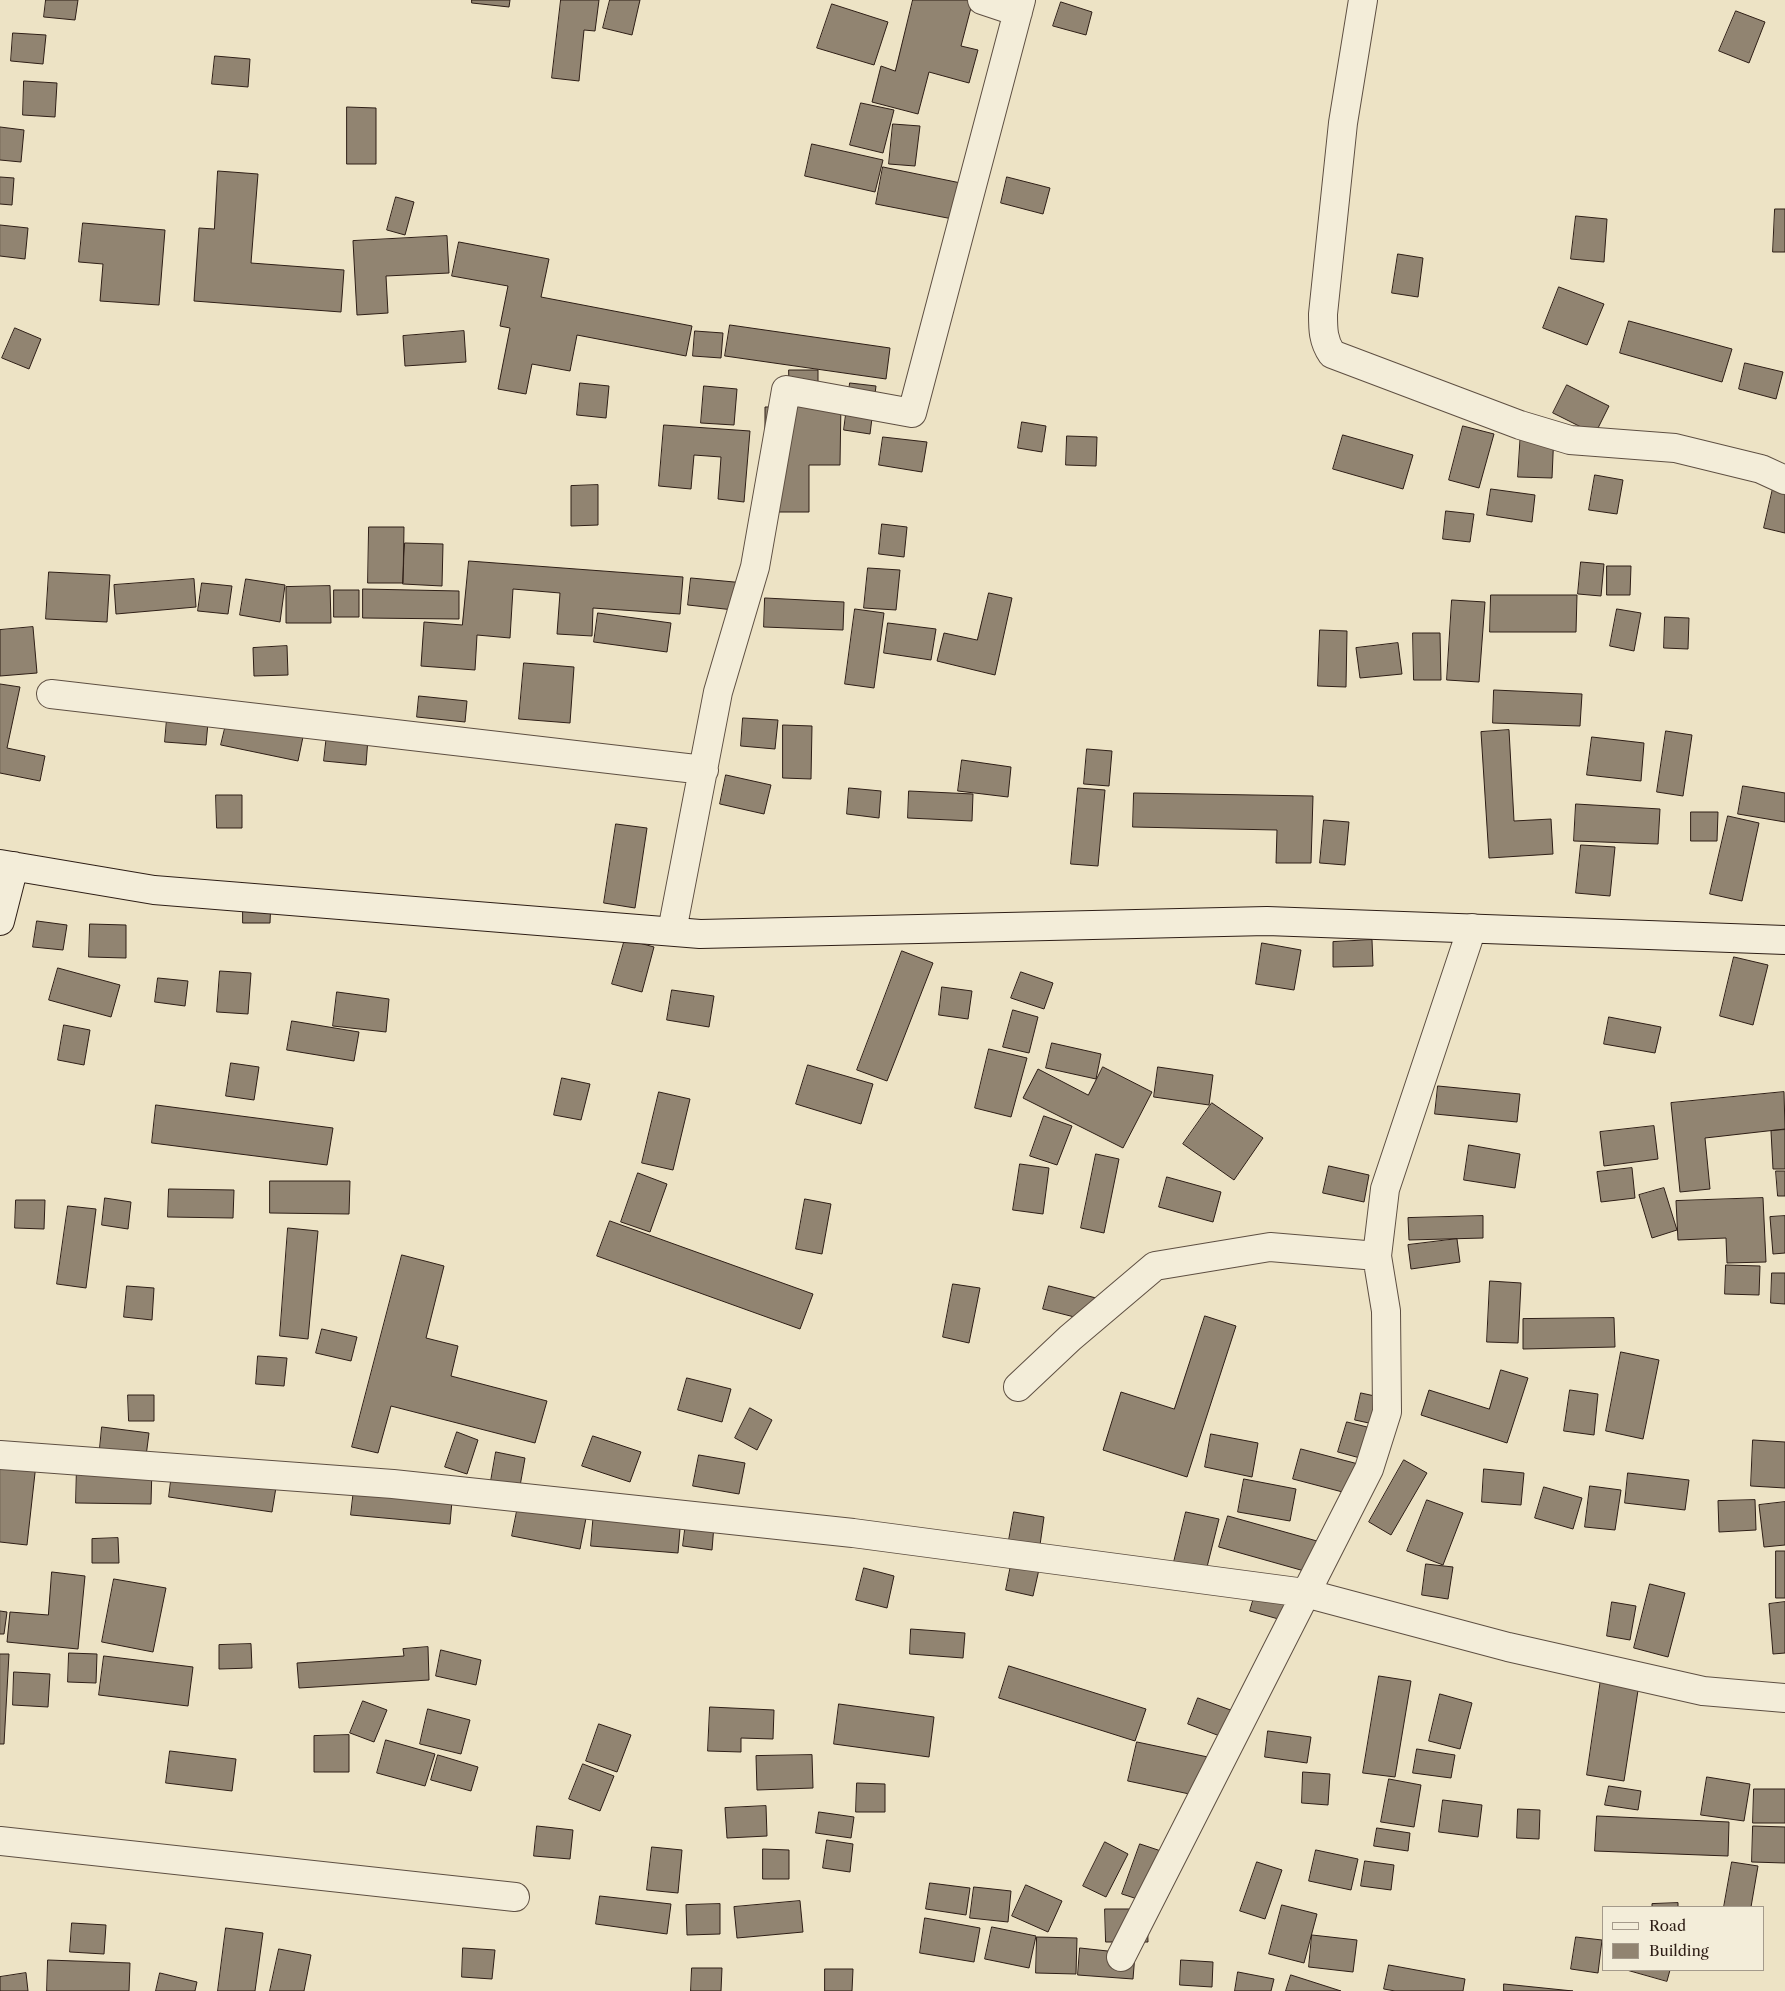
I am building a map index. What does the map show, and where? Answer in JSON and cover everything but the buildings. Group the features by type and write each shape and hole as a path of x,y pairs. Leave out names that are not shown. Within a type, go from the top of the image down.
{"street":[{"path":"672,931 718,692 755,567 786,390 912,413 1019,6 982,0"},
{"path":"1363,0 1343,123 1323,314 1323,333 1326,345 1332,354 1437,392 1520,425 1570,440 1675,448 1761,469 1785,480"},
{"path":"51,694 704,770"},
{"path":"0,921 7,865 154,890 700,934 1267,921 1785,940"},
{"path":"1120,1957 1369,1469 1387,1412 1386,1311 1377,1256 1385,1189 1472,928"},
{"path":"1018,1387 1070,1338 1155,1266 1270,1247 1377,1256"},
{"path":"0,1455 413,1486 853,1533 1305,1593 1508,1647 1694,1689 1785,1698"},
{"path":"0,1841 515,1897"}]}
